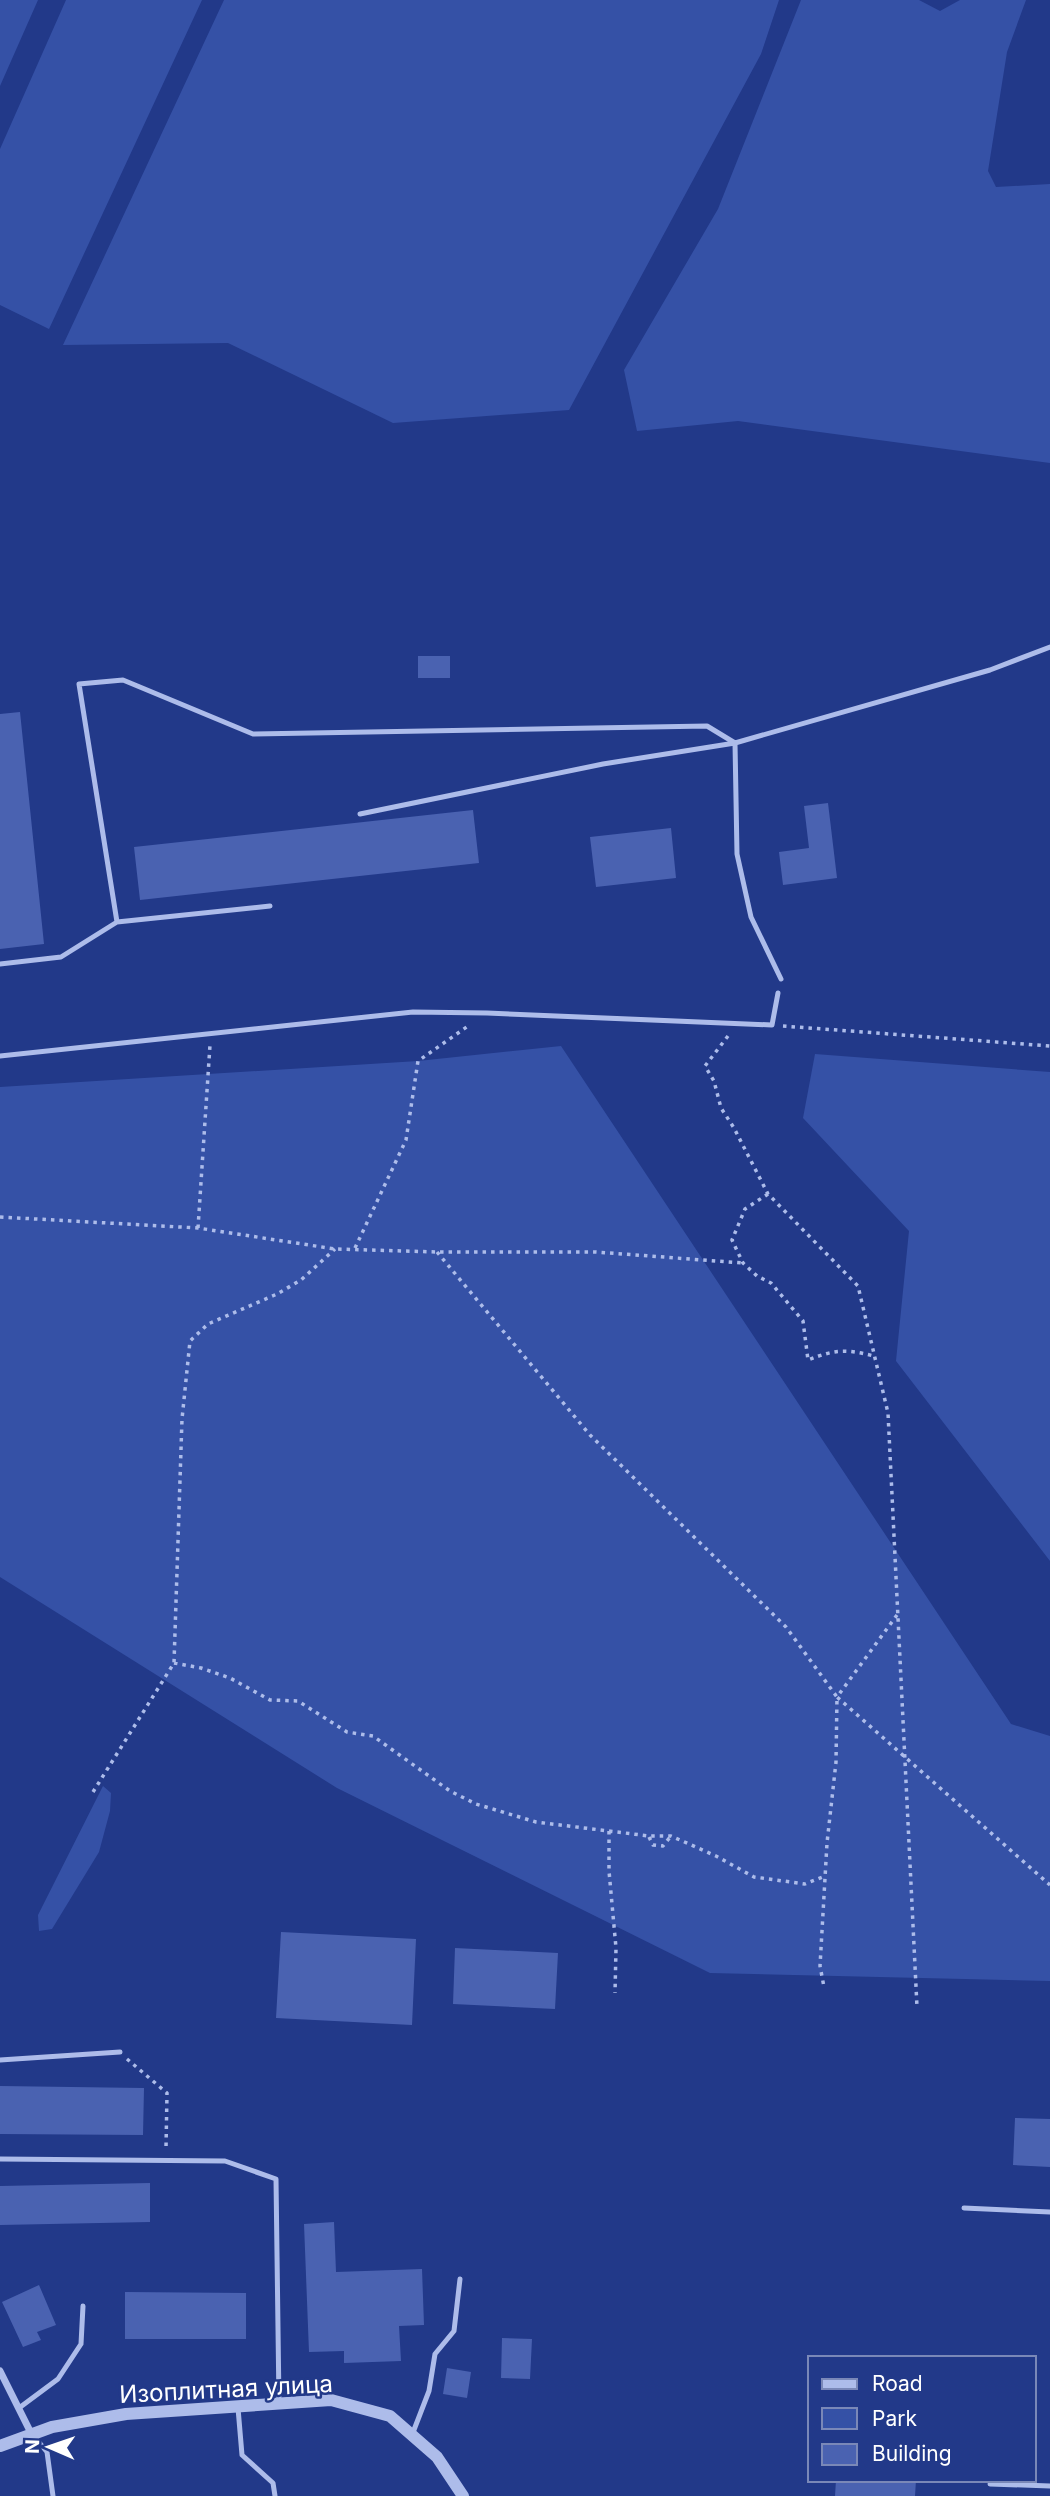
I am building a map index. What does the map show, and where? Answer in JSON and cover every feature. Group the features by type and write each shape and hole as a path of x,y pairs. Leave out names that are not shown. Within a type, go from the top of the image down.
{"street":[{"path":"0,2371 31,2433"},
{"name":"Изоплитная улица","path":"0,2445 31,2433 126,2414 331,2400 390,2416 437,2457 463,2496"}],"lane":[{"path":"360,814 603,764 735,743 990,670 1050,647"},
{"path":"117,922 79,684 123,680 253,734 707,726 735,743"},
{"path":"735,743 737,854 751,917 781,979"},
{"path":"0,964 61,957 117,922 270,906"},
{"path":"0,1056 413,1012 772,1025 778,993"},
{"path":"0,2060 120,2052"},
{"path":"0,2159 225,2161 276,2179 279,2403"},
{"path":"964,2208 1050,2212"},
{"path":"412,2435 429,2391 435,2354 454,2331 460,2279"},
{"path":"19,2407 58,2379 81,2344 83,2306"},
{"path":"238,2406 242,2455 273,2483 275,2496"},
{"path":"31,2433 47,2452 53,2496"},
{"path":"990,2484 1050,2486"}],"path":[{"path":"355,1248 406,1140 418,1061 487,1013"},
{"path":"751,1024 726,1037 705,1066 714,1081 721,1108 768,1194 858,1286 888,1413 917,2007"},
{"path":"772,1025 1050,1046"},
{"path":"198,1228 211,1033"},
{"path":"768,1194 745,1209 732,1240 743,1263 757,1276 771,1283 803,1321 808,1360 833,1350 875,1356"},
{"path":"0,1217 198,1228 335,1249 596,1252 743,1263"},
{"path":"93,1791 174,1663 182,1419 190,1341 208,1324 277,1294 301,1280 335,1249"},
{"path":"437,1252 590,1435 786,1627 837,1697 1050,1885"},
{"path":"824,1987 820,1966 836,1762 837,1697 898,1613"},
{"path":"174,1663 201,1668 230,1678 270,1700 298,1701 347,1732 373,1736 450,1791 476,1804 536,1822 649,1836 671,1836 754,1877 805,1884 825,1876"},
{"path":"609,1831 609,1871 616,1948 615,1993"},
{"path":"649,1836 653,1845 663,1846 671,1836"},
{"path":"120,2052 167,2093 166,2161"}],"green space":[{"path":"0,0 38,0 0,86"},
{"path":"66,0 202,0 49,329 0,305 0,149"},
{"path":"224,0 779,0 761,54 569,410 393,423 228,343 63,345"},
{"path":"801,0 919,0 940,11 960,0 1026,0 1007,52 988,171 996,187 1050,184 1050,463 738,421 637,431 624,370 718,209"},
{"path":"561,1046 1011,1724 1050,1736 1050,1981 710,1973 337,1788 0,1577 0,1087 418,1061"},
{"path":"815,1054 1050,1072 1050,1561 896,1361 909,1231 803,1118"},
{"path":"103,1786 111,1793 110,1811 99,1852 52,1929 39,1931 38,1915"}],"building":[{"path":"418,656 450,656 450,678 418,678"},
{"path":"20,712 44,944 0,949 0,714"},
{"path":"828,803 837,878 783,885 779,852 809,848 804,806"},
{"path":"473,810 479,863 140,900 134,847"},
{"path":"671,828 676,878 596,887 590,837"},
{"path":"281,1932 416,1939 412,2025 276,2018"},
{"path":"455,1948 558,1953 555,2009 453,2004"},
{"path":"0,2086 144,2088 143,2135 0,2134"},
{"path":"1015,2118 1050,2119 1050,2167 1013,2165"},
{"path":"150,2183 150,2222 0,2225 0,2186"},
{"path":"334,2222 336,2272 422,2269 424,2325 399,2326 401,2361 344,2363 344,2351 309,2352 304,2224"},
{"path":"39,2285 56,2325 37,2332 41,2340 23,2347 2,2302"},
{"path":"125,2292 246,2293 246,2339 125,2339"},
{"path":"502,2338 532,2339 530,2379 501,2378"},
{"path":"447,2368 471,2372 467,2398 443,2394"},
{"path":"836,2482 916,2482 915,2496 835,2496"}]}
